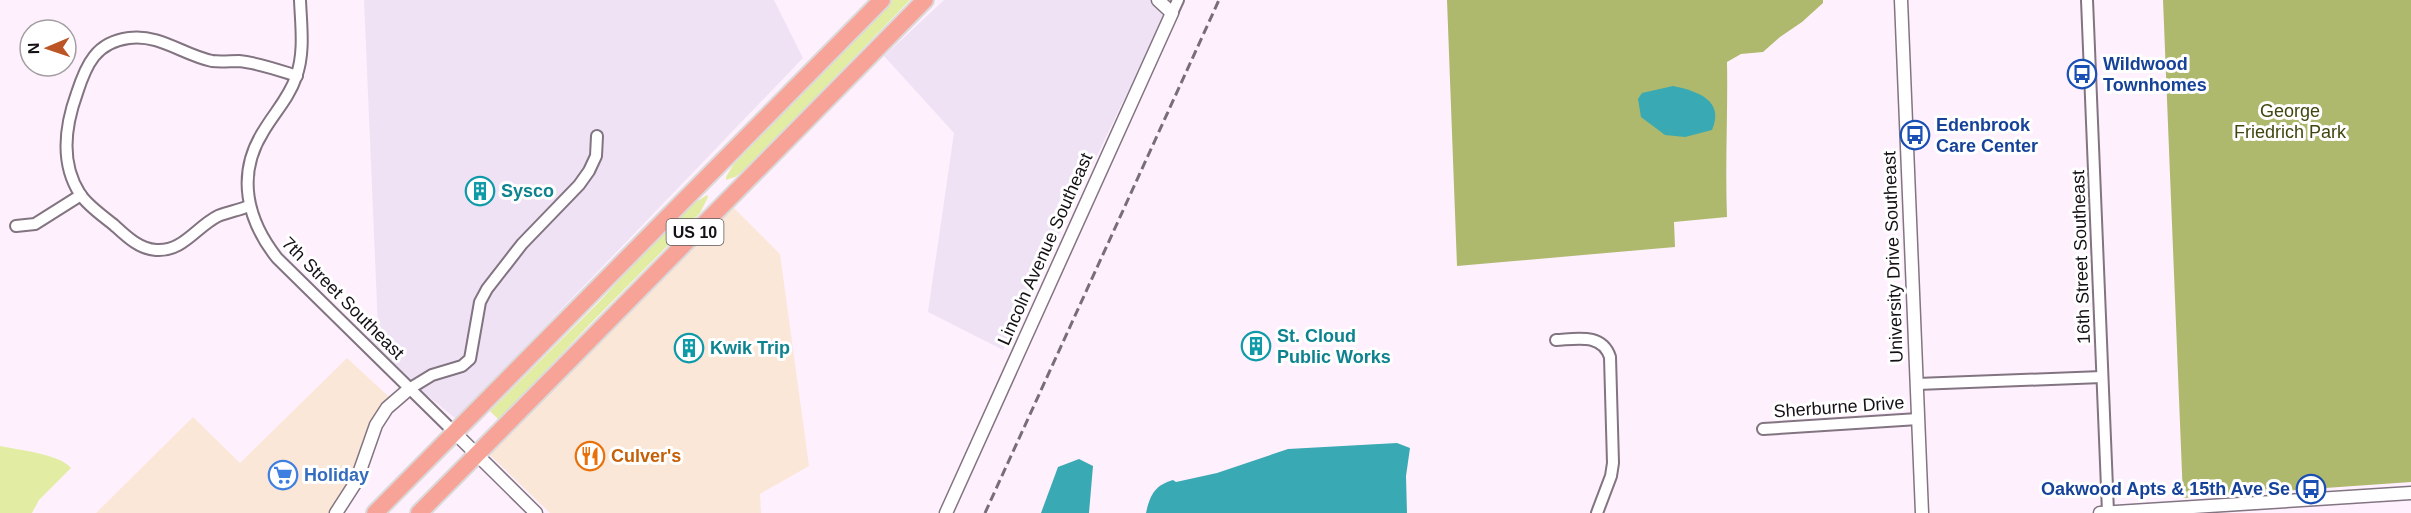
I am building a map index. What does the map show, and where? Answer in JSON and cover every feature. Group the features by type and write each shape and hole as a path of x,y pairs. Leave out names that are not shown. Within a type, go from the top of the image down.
{"highway":[{"name":"US 10","path":"375,513 882,0"},
{"name":"US 10","path":"419,513 925,0"}],"street":[{"name":"7th Street Southeast","path":"300,0 302,44 297,76 288,95 263,130 252,153 247,175 249,206 262,237 277,258 454,432"},
{"path":"1158,0 1172,13"},
{"name":"Lincoln Avenue Southeast","path":"946,513 1178,0"},
{"name":"University Drive Southeast","path":"1901,0 1922,513"},
{"name":"16th Street Southeast","path":"2087,0 2108,512"},
{"path":"249,206 219,216 176,247 153,250 134,242 81,195 66,153 66,131 86,66 98,51 113,41 143,37 160,40 198,57 214,61 255,64 297,76"},
{"path":"336,513 356,482 376,425 387,408 432,375 462,366 470,359 479,308 487,289 522,244 584,178 596,156 597,136"},
{"path":"16,226 35,224 81,195"},
{"path":"1556,340 1594,340 1603,345 1610,357 1613,463 1597,513"},
{"path":"1917,384 2102,377"},
{"name":"Sherburne Drive","path":"1763,429 1918,419"},
{"path":"454,432 534,512"},
{"path":"2100,513 2411,494"}],"shaded area":[{"path":"364,0 774,0 803,58 456,419 363,343 378,328"},
{"path":"944,0 1152,0 1165,15 1003,350 928,312 954,133 884,56"},
{"path":"731,205 780,254 809,466 760,494 761,513 550,513 489,454"},
{"path":"347,358 399,406 393,409 379,430 362,482 345,513 96,513 193,417 240,463"}],"green space":[{"path":"892,0 910,0 746,169 726,180 733,165"},
{"path":"1447,0 1823,0 1823,3 1763,52 1741,54 1727,62 1727,217 1674,222 1675,247 1457,266"},
{"name":"George Friedrich Park","path":"2163,0 2411,0 2411,482 2183,498"},
{"path":"707,195 700,213 499,420 490,411 599,302 685,209"},
{"path":"0,446 58,459 71,468 39,500 32,513 0,513"}],"water":[{"path":"1673,86 1699,94 1712,104 1715,120 1712,130 1685,137 1665,135 1641,117 1638,99 1642,93"},
{"path":"1397,443 1410,448 1406,476 1407,513 1146,513 1154,492 1173,480 1176,482 1217,473 1288,449"},
{"path":"1079,459 1093,466 1089,513 1041,513 1058,467"}],"railway":[{"path":"985,513 1219,0"}],"place":[{"name":"Wildwood Townhomes","path":"2082,74"},
{"name":"Edenbrook Care Center","path":"1915,135"},
{"name":"Sysco","path":"480,191"},
{"name":"St. Cloud Public Works","path":"1256,346"},
{"name":"Kwik Trip","path":"689,348"},
{"name":"Culver's","path":"590,456"},
{"name":"Holiday","path":"283,475"},
{"name":"Oakwood Apts & 15th Ave Se","path":"2311,489"}]}
